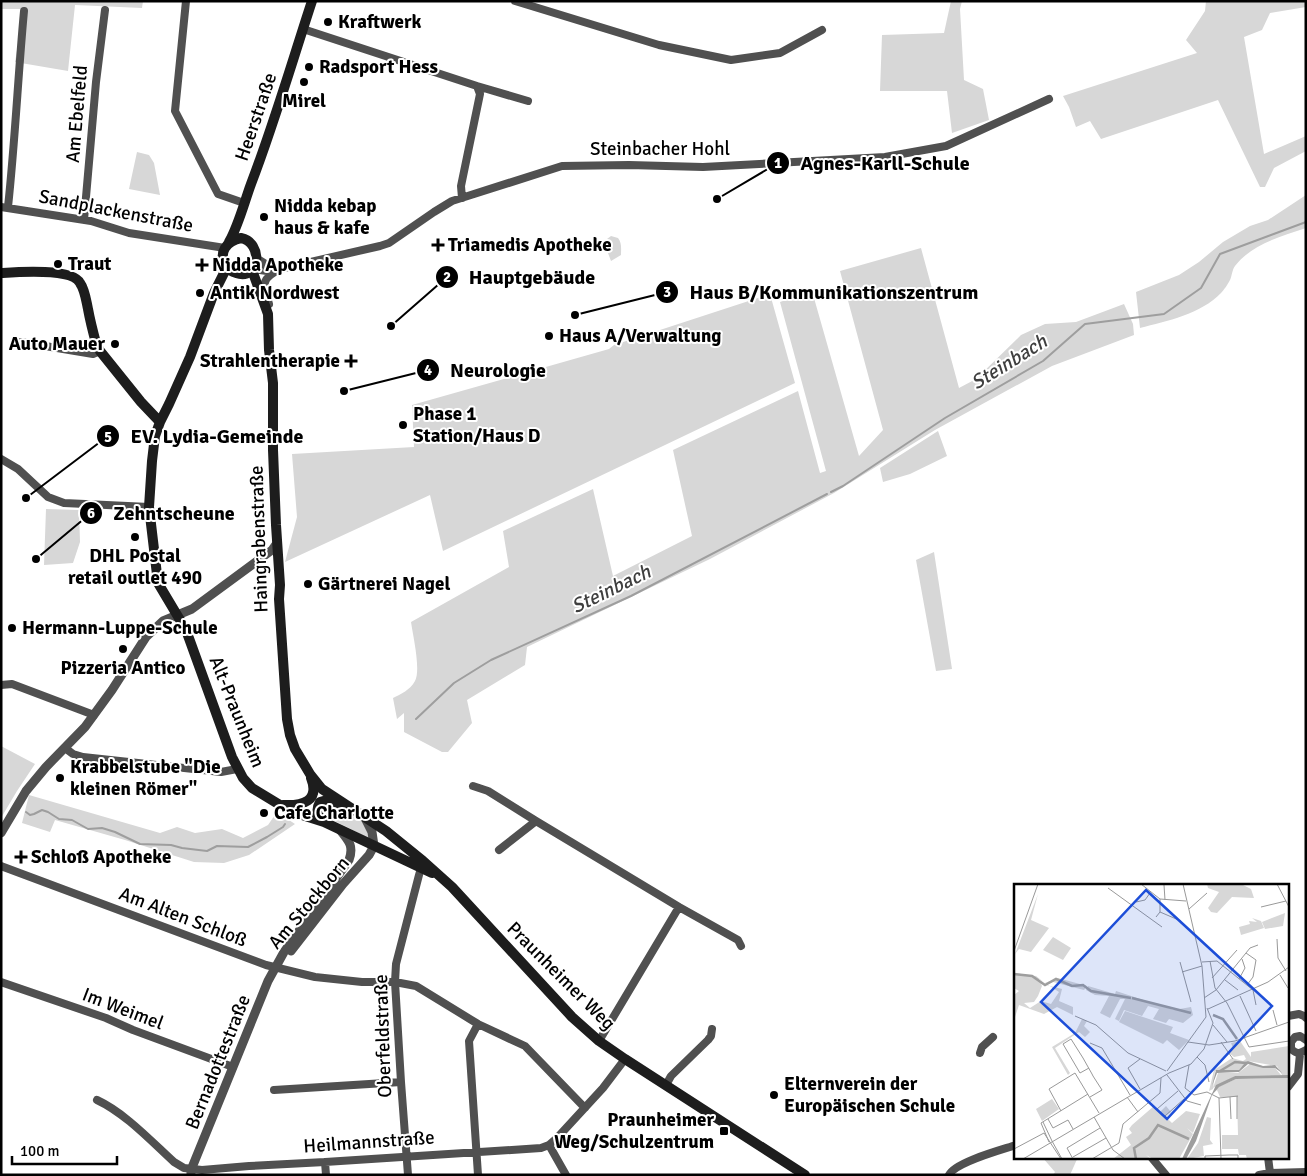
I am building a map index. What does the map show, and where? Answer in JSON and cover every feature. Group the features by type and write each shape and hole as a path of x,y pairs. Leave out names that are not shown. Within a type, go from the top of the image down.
{"main road":[{"name":"Heerstraße","path":"227,245 236,231 312,1"},
{"path":"244,203 242,221 246,239 254,248 255,266 247,273 240,274 230,271 223,255 227,245 235,239 246,239"},
{"path":"1,273 62,273 80,280 96,343 100,351 141,402 160,422 190,357 214,293 227,267"},
{"name":"Haingrabenstraße","path":"252,270 268,314 268,350 273,383 273,450 280,579 279,599 287,719 295,749 310,774"},
{"name":"Alt-Praunheim","path":"160,422 155,436 152,461 150,506 158,583 186,630 237,769 252,788 280,805"},
{"path":"280,805 299,804 308,801 314,794 314,786 310,774"},
{"name":"Praunheimer Weg","path":"310,774 322,789 386,831 452,887 572,1017 599,1040 625,1059 805,1175"},
{"path":"324,822 317,813 320,802 327,800 346,806"},
{"name":"Praunheimer Weg","path":"280,805 324,822 442,878"}],"street":[{"path":"186,1 175,110 218,194 244,203"},
{"path":"515,1 658,45 731,60 780,52 822,30"},
{"name":"Am Ebelfeld","path":"84,220 96,82 105,10"},
{"path":"5,207 11,183 24,11"},
{"path":"303,29 528,101"},
{"path":"462,198 461,186 480,94 477,86"},
{"name":"Steinbacher Hohl","path":"252,270 262,272 277,270 388,243 452,201 562,166 703,166 885,157 946,146 1049,99"},
{"name":"Sandplackenstraße","path":"5,207 91,221 129,233 227,245"},
{"path":"256,258 277,270 264,284 269,304 268,314"},
{"path":"21,342 93,354 100,351"},
{"path":"1,459 18,469 48,497 64,503 150,506"},
{"path":"1,833 26,791 46,767 81,732 146,637 163,621 192,609 272,550 277,542"},
{"path":"1,685 12,684 94,715"},
{"path":"66,748 73,754 83,757 221,772 237,769"},
{"path":"473,786 488,791 738,940 741,946"},
{"path":"365,817 372,832 374,846"},
{"path":"499,850 536,821"},
{"name":"Am Stockborn","path":"275,968 284,952 349,860 352,848 340,830"},
{"name":"Am Stockborn","path":"275,968 305,934 343,884 364,862 374,846"},
{"name":"Am Alten Schloß","path":"1,866 275,968 315,977 362,982 395,982 416,986 478,1024 524,1046 585,1108"},
{"name":"Oberfeldstraße","path":"408,1175 395,982 396,964 421,868"},
{"path":"599,1040 680,907"},
{"name":"Bernadottestraße","path":"190,1173 275,968"},
{"name":"Im Weimel","path":"1,982 106,1018 233,1067"},
{"path":"1290,1016 1300,1014 1306,1018"},
{"path":"478,1024 469,1041 478,1175"},
{"path":"666,1085 671,1076 708,1040 712,1029"},
{"path":"1290,1084 1298,1074 1303,1052 1296,1053 1291,1049 1290,1042 1295,1037 1300,1036 1306,1040"},
{"path":"980,1053 982,1047 992,1037"},
{"path":"566,1175 549,1145 603,1088 625,1059"},
{"path":"274,1090 401,1082"},
{"path":"97,1100 108,1105 174,1162 190,1173"},
{"name":"Heilmannstraße","path":"190,1173 202,1170 249,1166 541,1148 549,1145"},
{"path":"949,1175 951,1170 960,1165 1014,1146"},
{"path":"1153,1158 1166,1175"},
{"path":"1268,1158 1270,1173"},
{"path":"325,1162 326,1175"},
{"path":"249,1166 249,1175"},
{"path":"1259,1175 1306,1172"}],"shaded area":[{"path":"1,1 143,1 142,8 75,5 68,71 15,62 24,9 1,9"},
{"path":"951,1 962,1 960,9 964,80 983,89 989,120 952,133 947,91 880,91 882,35 944,33"},
{"path":"1206,1 1306,1 1306,7 1270,13 1262,30 1244,37 1264,154 1306,136 1306,151 1274,168 1265,187 1260,187 1218,100 1101,139 1090,121 1076,127 1063,96 1197,53 1186,40 1205,11"},
{"path":"137,152 149,155 154,163 160,195 129,189"},
{"path":"1306,195 1306,228 1267,242 1242,258 1233,269 1226,287 1204,306 1183,316 1140,328 1136,292 1179,275 1199,262 1223,242 1250,226 1268,220"},
{"path":"611,236 618,238 621,255 611,261 605,245 607,239"},
{"path":"921,248 959,388 976,379 1021,335 1045,324 1076,322 1124,304 1133,324 1134,335 1052,366 935,430 834,493 710,559 527,647 525,665 467,700 472,723 448,752 442,752 404,732 404,713 397,719 393,698 411,687 417,676 417,661 411,622 509,567 503,531 593,489 613,576 692,536 673,450 798,391 820,473 826,471 780,302 812,291 859,456 883,430 840,271"},
{"path":"770,294 795,383 443,551 430,495 285,562 297,517 292,454 414,447 412,405 609,349 614,345"},
{"path":"938,431 947,456 910,474 883,482 880,468"},
{"path":"46,509 79,510 80,542 73,563 44,565"},
{"path":"934,552 952,669 936,671 916,560"},
{"path":"1,746 35,764 1,818"},
{"path":"29,795 160,833 177,827 195,833 222,829 243,838 268,825 277,812 295,824 249,855 224,863 194,862 55,820 50,832 22,823"},
{"path":"331,804 364,822 368,828 369,839 322,815 321,806"},
{"path":"1043,1158 1078,1158 1070,1175 1053,1175 1055,1172"}],"waterway":[{"name":"Steinbach","path":"831,492 843,486 945,418 1043,361 1085,324 1164,314 1201,288 1220,254 1306,222"},
{"name":"Steinbach","path":"416,719 454,683 491,660 631,596 827,494"},
{"name":"Steinbach","path":"26,812 30,815 42,810 59,819 72,820 88,829 102,828 115,832 140,844 171,845 207,851 217,846 248,847 267,837 285,824"}],"place":[{"name":"Kraftwerk","path":"328,22"},
{"name":"Radsport Hess","path":"309,67"},
{"name":"Mirel","path":"304,82"},
{"name":"Agnes-Karll-Schule","path":"717,199"},
{"name":"Nidda kebap haus & kafe","path":"264,217"},
{"name":"Triamedis Apotheke","path":"438,245"},
{"name":"Traut","path":"58,264"},
{"name":"Nidda Apotheke","path":"202,265"},
{"name":"Antik Nordwest","path":"200,293"},
{"name":"Haus B/Kommunikationszentrum","path":"575,315"},
{"name":"Hauptgebäude","path":"391,326"},
{"name":"Haus A/Verwaltung","path":"549,336"},
{"name":"Auto Mauer","path":"115,344"},
{"name":"Strahlentherapie","path":"351,361"},
{"name":"Neurologie","path":"344,391"},
{"name":"Phase 1 Station/Haus D","path":"403,425"},
{"name":"EV. Lydia-Gemeinde","path":"26,498"},
{"name":"DHL Postal retail outlet 490","path":"135,537"},
{"name":"Zehntscheune","path":"36,559"},
{"name":"Gärtnerei Nagel","path":"308,584"},
{"name":"Hermann-Luppe-Schule","path":"12,628"},
{"name":"Pizzeria Antico","path":"123,649"},
{"name":"Krabbelstube \"Die kleinen Römer\"","path":"60,778"},
{"name":"Cafe Charlotte","path":"264,813"},
{"name":"Schloß Apotheke","path":"21,857"},
{"name":"Elternverein der Europäischen Schule","path":"774,1095"},
{"name":"Praunheimer Weg/Schulzentrum","path":"724,1131"}]}
